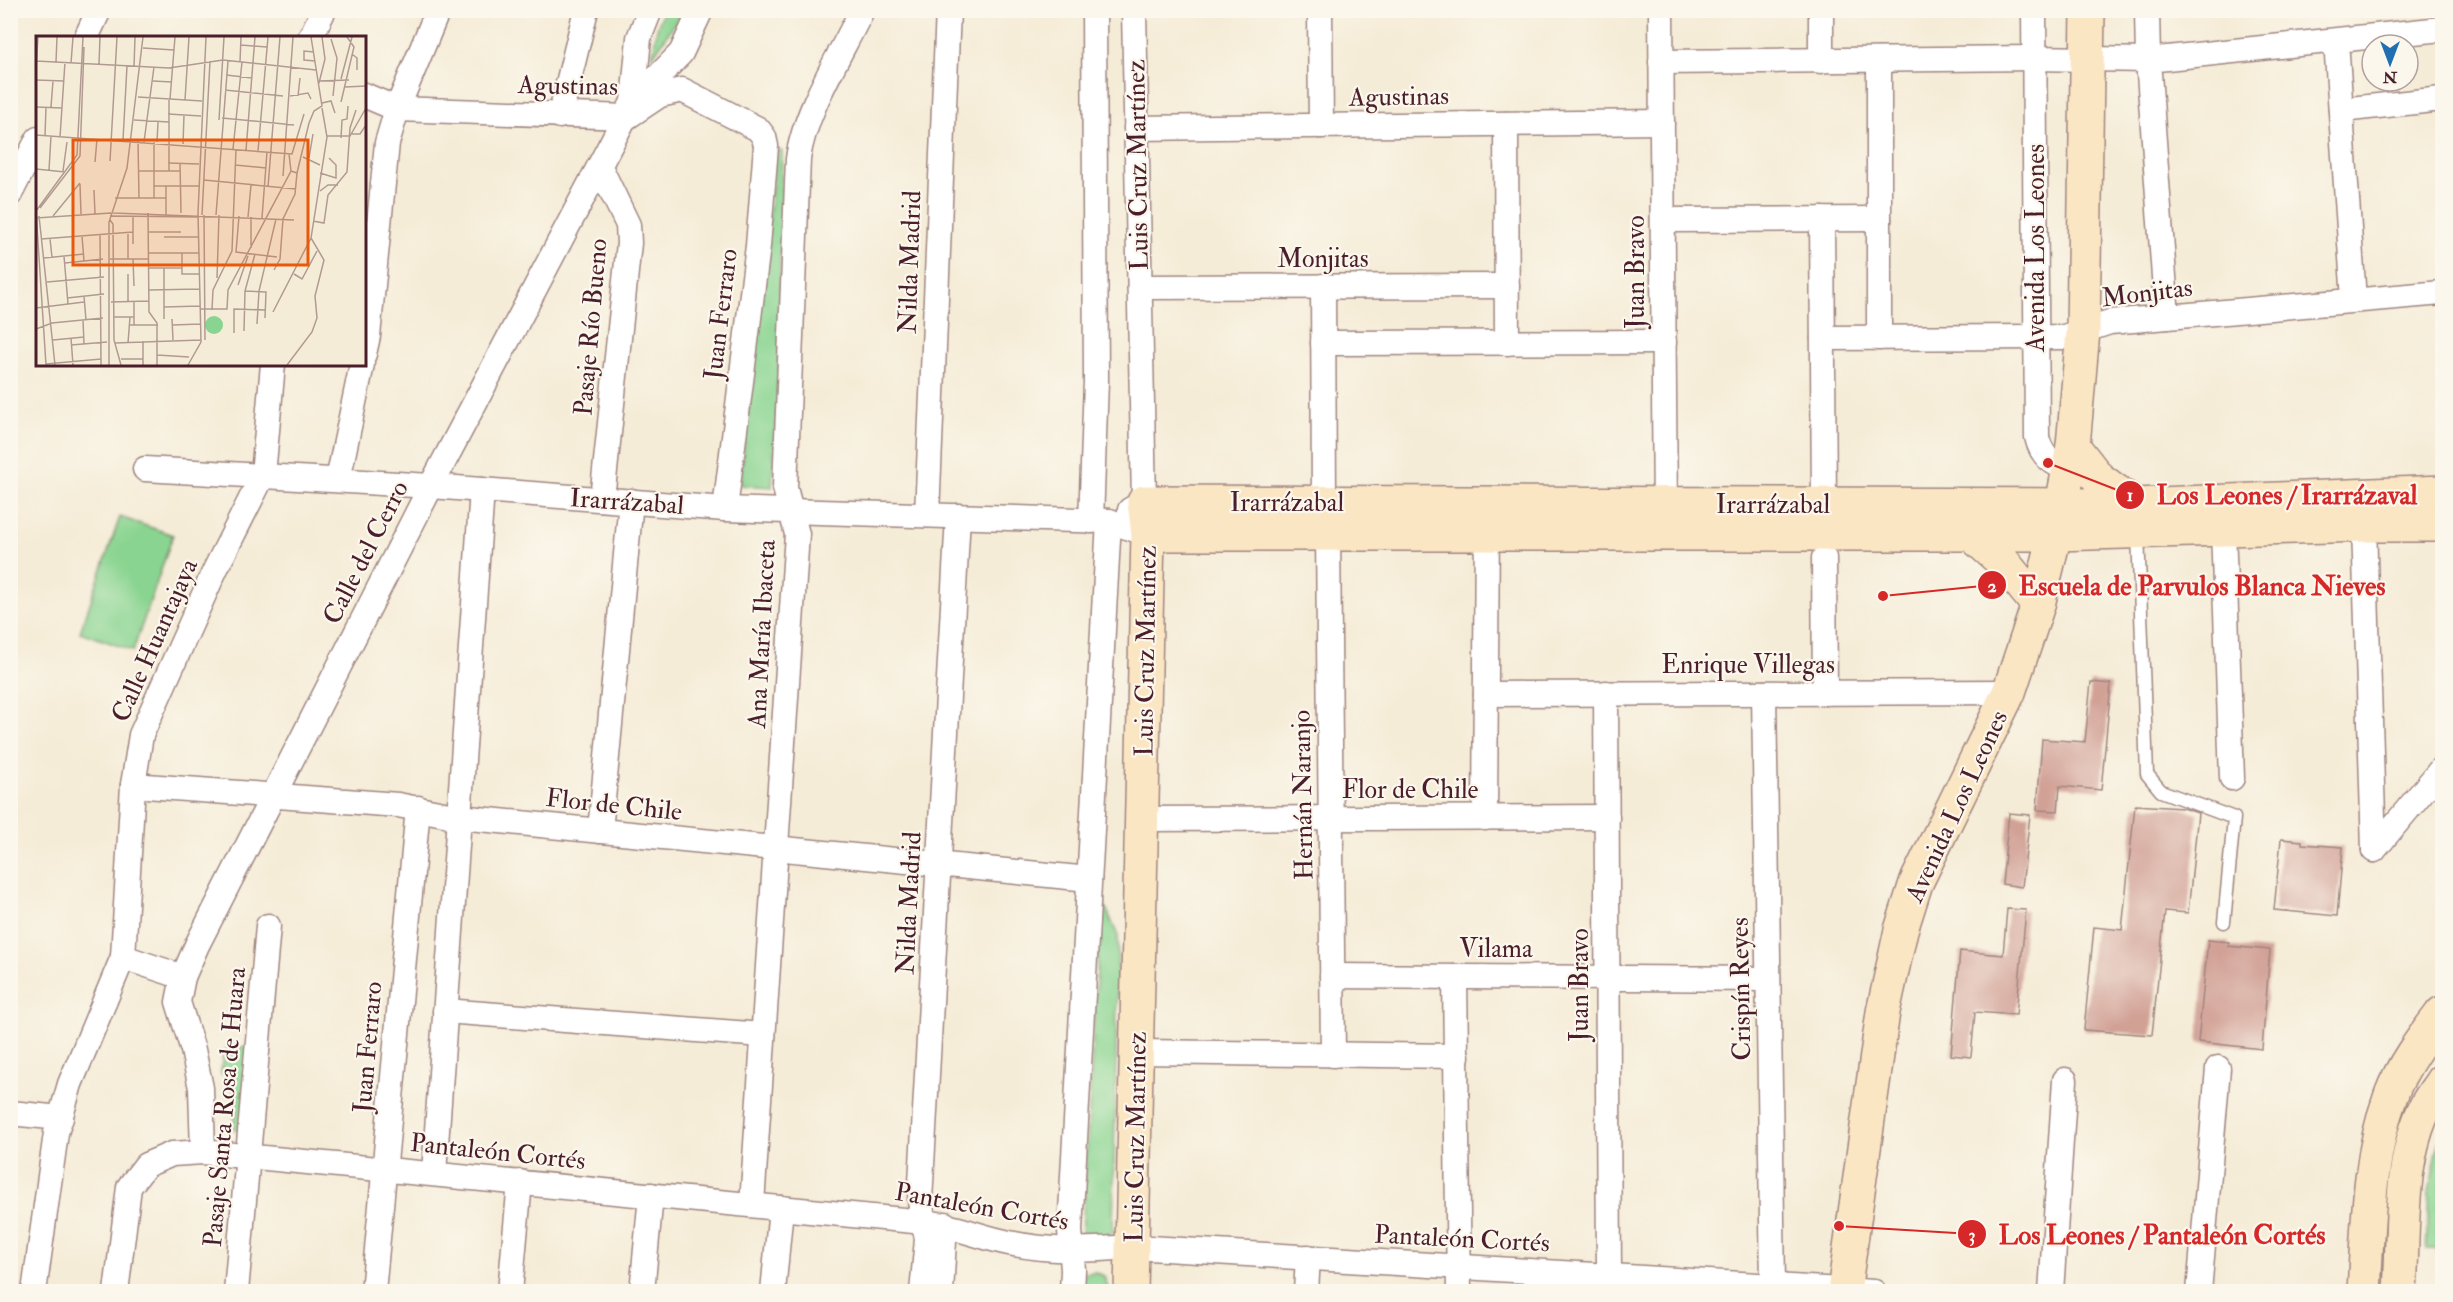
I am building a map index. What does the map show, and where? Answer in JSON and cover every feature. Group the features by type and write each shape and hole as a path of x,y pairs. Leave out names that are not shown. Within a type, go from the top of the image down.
{"street":[{"path":"87,36 99,10"},
{"path":"311,36 324,10"},
{"path":"366,345 387,143 397,109 438,10"},
{"path":"560,116 586,10"},
{"path":"630,110 639,38 650,10"},
{"name":"Calle del Cerro","path":"203,1152 201,1088 193,1050 178,1002 183,977 197,945 431,486 630,110 681,53 701,10"},
{"name":"Ana María Ibaceta","path":"752,1204 797,534 785,488 800,143 807,121 862,10"},
{"name":"Nilda Madrid","path":"927,515 948,10"},
{"name":"Luis Cruz Martínez","path":"1072,1292 1070,1230 1089,879 1100,521 1096,381 1094,10"},
{"name":"Luis Cruz Martínez","path":"1131,1292 1148,534 1144,502 1134,10"},
{"path":"1320,10 1321,126"},
{"name":"Juan Bravo","path":"1661,10 1665,519"},
{"path":"1821,10 1821,60"},
{"name":"Avenida Los Leones","path":"2034,10 2036,427 2039,447 2051,462 2071,457"},
{"name":"Avenida Los Leones","path":"1854,1291 1883,1012 1901,930 1921,872 2009,692 2038,605 2059,520 2071,457 2083,331 2088,10"},
{"path":"2147,10 2148,60 2167,317"},
{"path":"1661,62 2034,58 2148,60 2442,29"},
{"path":"2336,41 2354,300"},
{"path":"1879,60 1880,338"},
{"name":"Agustinas","path":"366,95 397,109 560,116 630,110 660,95 682,90 758,129"},
{"path":"2341,110 2442,99"},
{"name":"Agustinas","path":"1136,128 1662,122"},
{"path":"1506,124 1507,343"},
{"name":"Juan Ferraro","path":"725,508 759,234 766,146 764,137 758,129"},
{"path":"10,194 36,143"},
{"name":"Pasaje Río Bueno","path":"600,167 628,225 629,243 602,499"},
{"path":"1822,219 1824,504"},
{"path":"1663,220 1880,219"},
{"name":"Hernán Naranjo","path":"1323,286 1333,1055"},
{"name":"Monjitas","path":"1140,287 1507,286"},
{"name":"Monjitas","path":"1823,338 2064,337 2110,322 2442,293"},
{"path":"1323,344 1664,342"},
{"name":"Calle Huantajaya","path":"34,1292 56,1133 70,1084 123,957 133,785 141,735 215,570 263,475 273,366"},
{"path":"338,480 362,366"},
{"path":"2071,457 2098,478 2137,518"},
{"name":"Irarrázabal","path":"145,469 431,486 725,508 1100,521 1148,534 1326,518"},
{"path":"434,1173 483,490"},
{"name":"Irarrázabal","path":"1665,519 1824,504 2059,520 2137,518 2442,492"},
{"path":"600,831 631,501"},
{"name":"Irarrázabal","path":"1100,521 1144,502 1326,518 1665,519 1971,534 2059,520"},
{"name":"Nilda Madrid","path":"941,1292 935,1223 920,1201 958,516"},
{"path":"1485,818 1487,518"},
{"name":"Irarrázabal","path":"2137,518 2223,529 2442,525"},
{"path":"2364,525 2374,850 2442,768"},
{"path":"2223,529 2232,778"},
{"path":"1971,534 2004,562 2038,605"},
{"path":"1824,558 1825,693"},
{"name":"Enrique Villegas","path":"1486,694 2009,692"},
{"name":"Juan Bravo","path":"1606,693 1609,1276"},
{"name":"Crispín Reyes","path":"1764,693 1773,1286"},
{"name":"Flor de Chile","path":"133,785 418,808 459,817 1089,879"},
{"name":"Juan Ferraro","path":"373,1292 418,808"},
{"name":"Flor de Chile","path":"1142,819 1607,817"},
{"name":"Pasaje Santa Rosa de Huara","path":"236,1292 268,926"},
{"path":"123,957 183,977"},
{"name":"Vilama","path":"1332,976 1768,979"},
{"path":"1455,977 1459,1292"},
{"path":"445,1011 763,1035"},
{"path":"2364,1292 2372,1177 2379,1134 2392,1093 2418,1044 2442,1013"},
{"path":"1137,1052 1457,1056"},
{"path":"2199,1292 2218,1068"},
{"path":"2051,1292 2065,1080"},
{"path":"2400,1292 2406,1179 2412,1143 2427,1104 2442,1081"},
{"path":"10,1113 61,1118"},
{"name":"Pantaleón Cortés","path":"116,1292 129,1187 146,1165 172,1154 203,1152 935,1223 1008,1243 1040,1249 1072,1251 1133,1247 1460,1266 1573,1282 1609,1276 1711,1287 1773,1286 1854,1291"},
{"path":"510,1292 520,1182"},
{"path":"642,1292 651,1195"},
{"path":"773,1292 781,1208"},
{"name":"Nilda Madrid","path":"922,1292 927,1239 935,1223"},
{"path":"1306,1292 1308,1257"}],"lane":[{"path":"2137,518 2147,774 2160,791 2234,818 2224,922"}],"green space":[{"path":"664,10 683,11 652,58 657,28"},
{"path":"776,151 782,151 778,396 772,487 740,485"},
{"path":"120,517 173,535 133,651 80,632"},
{"path":"1101,897 1118,936 1113,1231 1107,1241 1087,1246 1082,1235"},
{"path":"229,1044 249,1048 243,1130 233,1130 235,1108 233,1087 228,1074 221,1074 222,1060"},
{"path":"2442,1127 2442,1249 2426,1249 2429,1192"},
{"path":"1095,1272 1104,1276 1109,1291 1082,1292 1083,1274"}],"building":[{"path":"2091,682 2111,684 2101,790 2060,786 2058,811 2037,810 2042,739 2085,742"},
{"path":"2135,805 2182,808 2198,813 2188,913 2165,911 2152,1035 2084,1030 2094,927 2122,930"},
{"path":"2009,813 2030,815 2022,887 2002,884"},
{"path":"2281,839 2302,841 2302,844 2343,847 2337,916 2274,910"},
{"path":"2007,909 2026,910 2016,1015 1975,1012 1971,1057 1951,1055 1960,951 2003,955"},
{"path":"2208,940 2229,942 2228,946 2270,950 2262,1049 2198,1042"}],"place":[{"name":"Los Leones / Irarrázaval","path":"2048,463"},
{"name":"Escuela de Parvulos Blanca Nieves","path":"1883,596"},
{"name":"Los Leones / Pantaleón Cortés","path":"1839,1226"}]}
